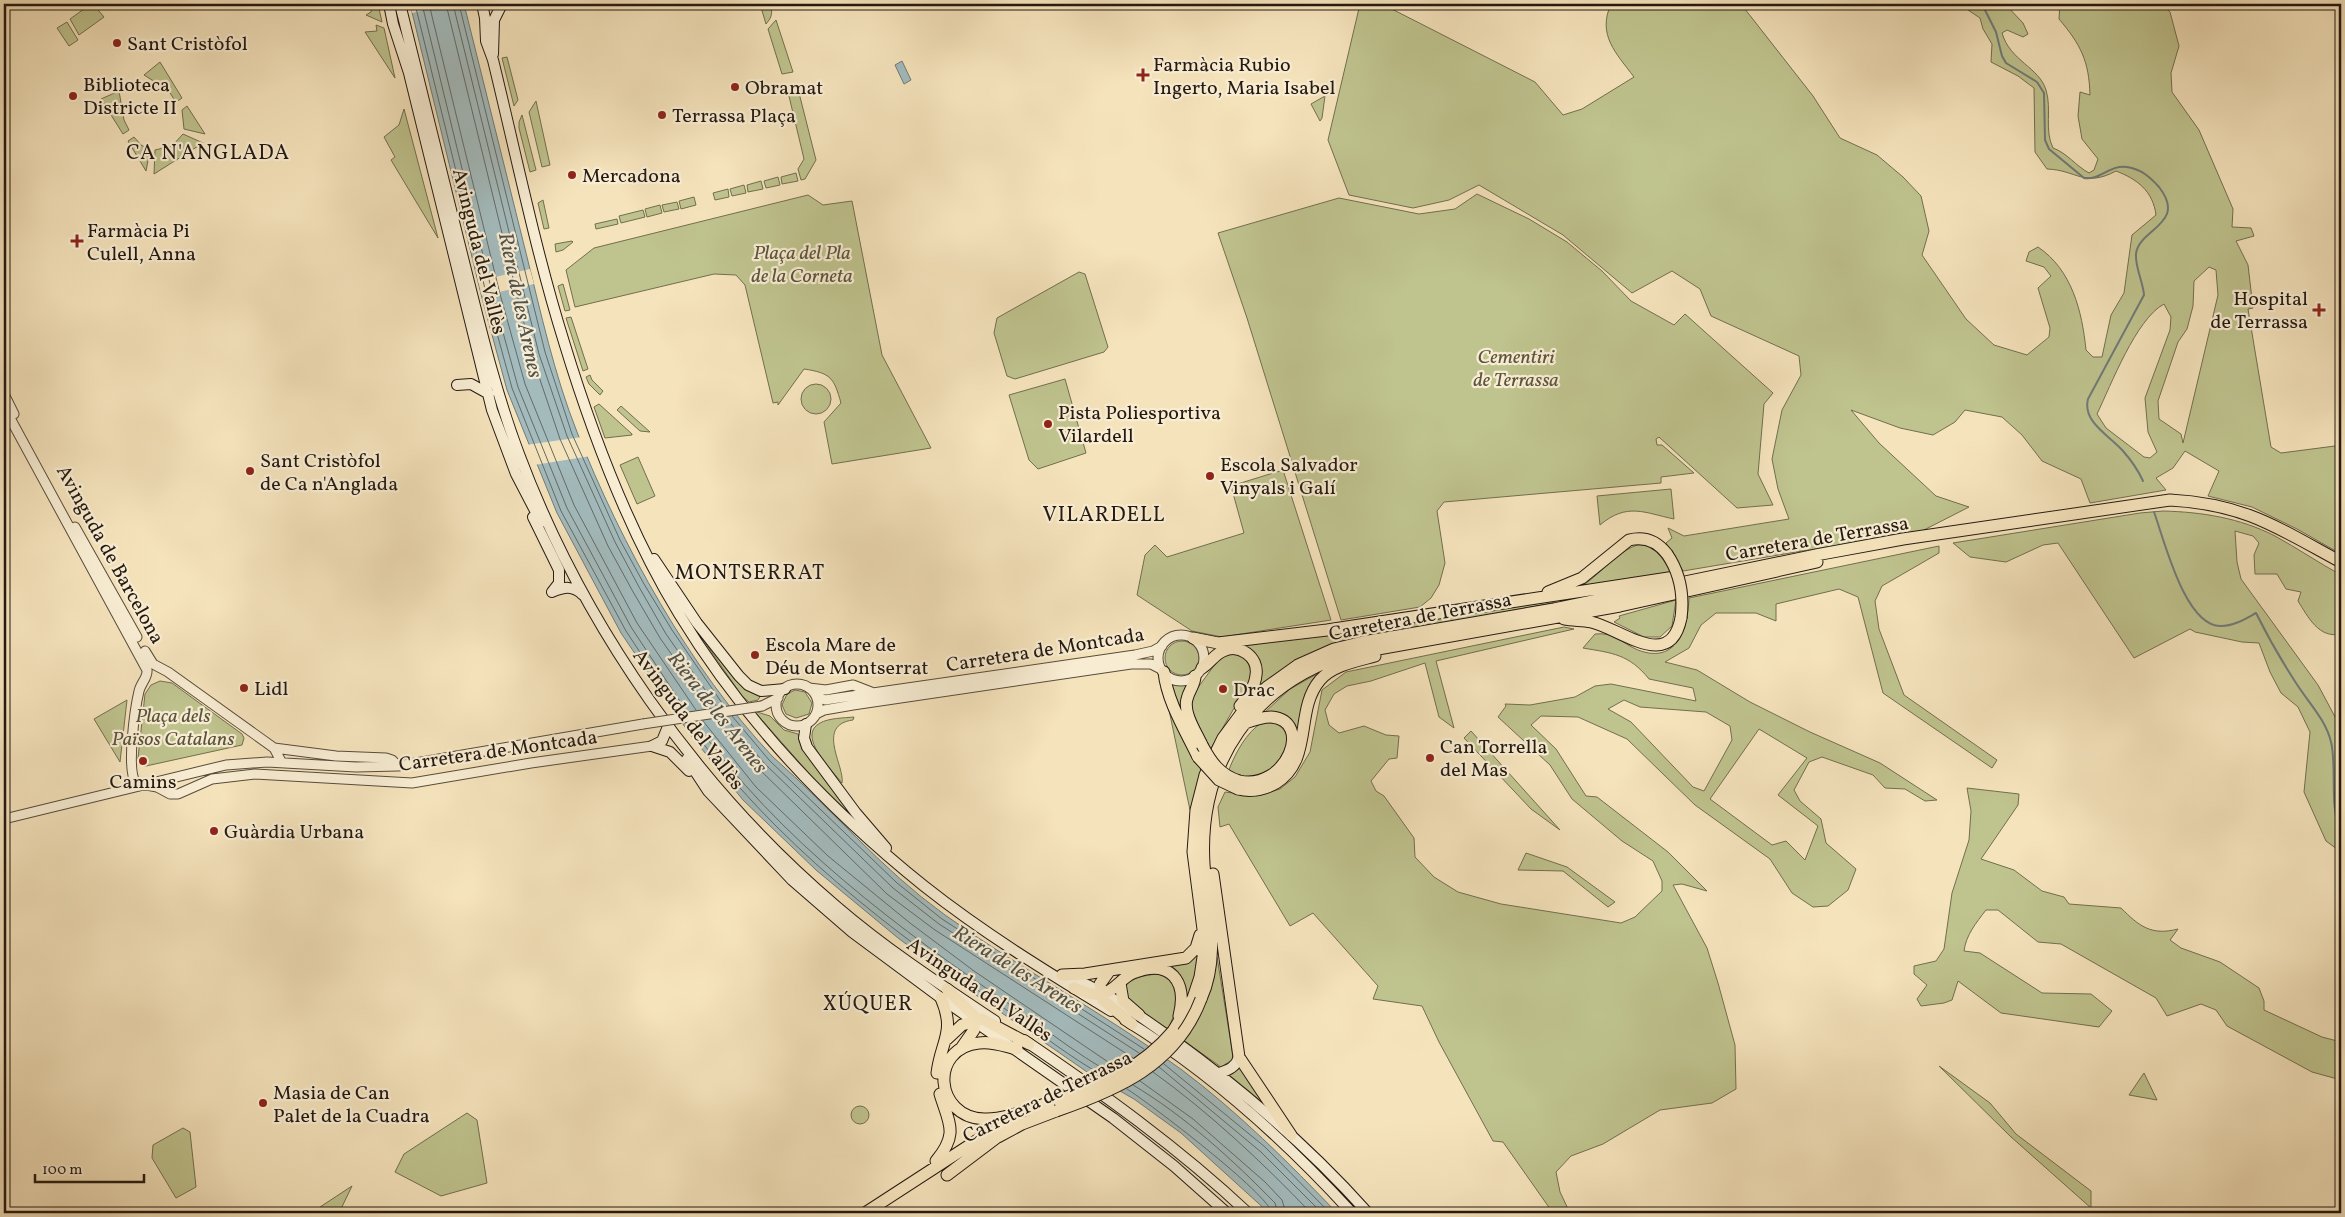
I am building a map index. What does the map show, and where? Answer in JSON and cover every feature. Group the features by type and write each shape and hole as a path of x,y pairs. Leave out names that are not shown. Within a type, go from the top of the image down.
{"main road":[{"name":"Avinguda del Vallès","path":"389,4 409,73 467,297 504,412 536,496 586,598 620,657 708,790 792,880 852,932 944,993 1029,1044 1085,1082 1185,1156 1248,1213"},
{"name":"Avinguda del Vallès","path":"400,4 488,393 502,441 516,474 575,589 617,663 668,728 738,811 799,873 869,933 944,993"},
{"path":"482,4 486,41 493,60 564,342 606,462 646,551 678,614 714,667 757,724 825,798 910,874 967,917 1074,988 1135,1020 1234,1100 1300,1159 1352,1213"},
{"path":"489,4 497,4"},
{"path":"493,60 494,20 502,4"},
{"path":"457,385 471,384 488,393 504,412"},
{"path":"516,474 526,501 559,570 558,583 552,592 566,587 575,589 586,598"},
{"name":"Carretera de Terrassa","path":"865,1213 998,1133 1022,1124 1127,1071 1153,1052 1173,1031 1192,1000 1208,981 1212,951 1204,839 1209,799 1219,767 1245,723 1258,707 1277,690 1314,667 1350,654 1555,618 1688,591 1926,538 2151,502 2187,501 2214,504 2247,513 2276,525 2341,562"},
{"name":"Carretera de Terrassa","path":"1057,1106 1114,1090 1144,1072 1173,1044 1190,1020 1192,1000 1202,963 1204,942 1194,864 1194,826 1202,785 1223,738 1246,707 1267,686 1298,665 1334,649 1372,640 1611,598 1748,568 1903,539 1926,538"},
{"path":"1507,602 1559,589 1574,583 1592,571 1623,544 1634,539 1650,540 1660,546 1676,570 1682,590 1681,618 1672,638 1664,643 1654,646 1642,644 1592,622 1555,618"},
{"path":"646,551 659,564 697,624 748,685 761,691 785,689"},
{"path":"1193,638 1218,643 1327,630 1507,602 1550,598 1716,570 1748,568"},
{"path":"1592,622 1688,591"},
{"path":"1162,670 1168,692 1198,756 1214,776 1224,784 1239,785 1259,790 1271,786 1280,780 1293,767 1300,751 1311,696 1319,682 1326,675 1346,664 1423,641"},
{"path":"1223,738 1231,720 1252,687 1256,676 1256,668 1248,654 1233,648 1222,651 1199,672 1187,697 1186,709 1202,745 1213,764 1239,785 1272,776 1285,764 1292,746 1291,732 1281,720 1267,717 1245,723"},
{"path":"806,724 804,738 807,747 863,820 910,874"},
{"path":"652,746 662,741 668,728"},
{"path":"652,746 670,752 708,790"},
{"path":"1204,839 1211,864 1239,1056 1292,1135"},
{"path":"1062,975 1085,974 1186,958 1198,944 1202,926"},
{"path":"1028,958 1102,993"},
{"path":"1110,970 1102,980 1102,993 1105,1003 1219,1073 1292,1135 1368,1213"},
{"path":"1074,988 1090,994 1102,993 1128,976 1138,972 1165,970 1178,980 1182,992 1192,1000"},
{"path":"1120,983 1122,1001 1135,1020"},
{"path":"944,993 973,1013 975,1021 974,1030 948,1063 943,1080 948,1098 963,1114 976,1118 994,1118 1057,1106"},
{"path":"936,1161 947,1146 951,1133 950,1122 939,1093 937,1080 938,1069 947,1039 948,1015 944,993"},
{"path":"947,1039 962,1025 982,1019 1029,1044"},
{"name":"Avinguda del Vallès","path":"975,1021 1113,1118 1174,1166 1227,1213"},
{"path":"960,1048 985,1042 1017,1049"},
{"path":"1219,1073 1231,1069 1239,1056"},
{"path":"855,1213 976,1137 998,1133"},
{"path":"947,1175 998,1133"},
{"name":"Carretera de Terrassa","path":"876,1213 981,1146 998,1133"}],"street":[{"name":"Avinguda de Barcelona","path":"4,394 151,662 274,748 282,763"},
{"name":"Avinguda de Barcelona","path":"4,407 147,670 148,674 139,690 131,757 134,781 140,785"},
{"path":"1178,636 1193,638 1202,648 1204,654 1199,672 1188,680 1176,680 1162,670 1159,657 1162,646 1166,641 1178,636"},
{"name":"Carretera de Montcada","path":"816,696 825,700 874,693 1135,655 1153,651 1162,646"},
{"name":"Carretera de Montcada","path":"816,714 824,710 1131,664 1151,664 1162,670"},
{"path":"762,706 773,710 779,715 791,725 806,724 816,714 818,705 816,696 809,688 796,685 785,689 778,698 776,707 779,715"},
{"name":"Carretera de Montcada","path":"809,688 826,690 852,685 874,693"},
{"name":"Carretera de Montcada","path":"4,819 226,765 282,763 356,767 398,766 643,724 762,706 778,698"},
{"name":"Carretera de Montcada","path":"140,785 157,787 166,794 174,794 204,781 229,776 269,773 412,783 531,763 652,746"},
{"name":"Carretera de Montcada","path":"274,748 336,756 386,758 392,760 398,766"},
{"path":"226,765 229,776"}],"green space":[{"path":"91,4 104,17 79,35 70,19"},
{"path":"372,4 378,4 382,22 366,15 371,12"},
{"path":"760,4 770,4 771,15 766,24"},
{"path":"1360,4 1382,4 1535,82 1563,115 1582,109 1634,77 1615,52 1607,34 1607,15 1611,4 1741,4 1813,96 1840,138 1877,155 1903,177 1921,196 1929,231 1922,255 1966,319 1994,345 2027,355 2049,337 2050,328 2038,288 2051,276 2044,267 2026,261 2029,252 2038,247 2050,256 2067,279 2078,306 2086,350 2093,357 2102,357 2111,315 2124,293 2132,235 2156,215 2151,199 2137,182 2116,171 2105,176 2088,178 2047,169 2035,152 2034,88 2018,76 1991,62 1992,44 1983,29 1980,18 1959,4 2005,4 2023,23 2028,34 2023,37 2007,30 2002,33 2006,43 2037,75 2046,90 2048,97 2048,127 2053,148 2063,153 2089,173 2094,170 2098,159 2082,139 2078,116 2080,92 2090,95 2088,72 2078,46 2059,19 2060,4 2162,4 2170,12 2179,46 2171,73 2172,92 2199,130 2233,209 2232,227 2251,228 2254,236 2236,241 2248,265 2253,308 2248,309 2271,447 2281,453 2335,446 2341,457 2341,554 2297,529 2252,507 2208,496 2219,471 2185,451 2173,468 2156,478 2166,490 2090,503 2081,479 2042,461 2022,435 2002,417 1965,410 1955,422 1933,435 1900,428 1851,410 1879,443 1936,496 1969,507 1922,531 1683,571 1666,543 1672,538 1668,528 1684,536 1789,519 1778,489 1772,459 1782,410 1801,375 1799,356 1711,316 1700,289 1672,271 1632,293 1563,235 1479,185 1449,200 1413,208 1349,195 1328,140","holes":["2209,267 2216,270 2218,295 2183,443 2181,434 2159,419 2158,401 2178,342 2187,329 2193,306 2194,281","2164,304 2171,317 2170,330 2145,398 2148,432 2157,452 2150,458 2144,457 2106,428 2097,414 2134,338 2144,323"]},
{"path":"776,20 793,72 782,74 768,29"},
{"path":"67,22 78,40 69,46 57,28"},
{"path":"376,25 384,28 395,78 365,32 377,31"},
{"path":"507,57 518,100 514,106 502,58"},
{"path":"160,62 182,98 176,102 168,90 144,75"},
{"path":"798,89 816,160 805,179 801,180 798,169 804,159 788,92"},
{"path":"119,91 124,120 129,130 123,134 101,99"},
{"path":"1325,96 1322,118 1320,121 1311,104"},
{"path":"536,101 550,165 542,167 529,112"},
{"path":"187,106 205,134 184,129 182,110"},
{"path":"404,109 438,238 391,160 395,157 384,137 399,125"},
{"path":"522,115 536,170 530,172 519,128"},
{"path":"183,134 203,143 154,174 155,150 172,146"},
{"path":"134,137 141,145 150,150 146,171 128,141"},
{"path":"796,173 798,181 782,184 781,177"},
{"path":"778,177 780,185 766,188 764,181"},
{"path":"761,181 763,189 748,192 747,185"},
{"path":"744,185 746,193 732,196 730,189"},
{"path":"728,189 729,197 715,200 713,193"},
{"name":"Cementiri de Terrassa","path":"1477,194 1529,219 1567,242 1602,271 1631,301 1674,325 1685,314 1773,393 1764,404 1758,474 1773,505 1737,508 1659,437 1656,439 1657,445 1662,445 1694,473 1661,477 1661,483 1444,502 1437,511 1445,563 1439,585 1431,598 1420,607 1341,620 1247,318 1218,233 1339,198 1419,214 1455,209"},
{"name":"Plaça del Pla de la Corneta","path":"808,195 823,205 852,201 882,355 931,448 832,464 824,422 841,403 833,382 820,372 804,369 778,405 778,402 773,403 745,285 736,275 714,274 575,307 566,270 594,248"},
{"path":"694,197 696,205 681,209 679,201"},
{"path":"543,200 549,228 544,229 538,203"},
{"path":"677,202 679,209 664,212 662,205"},
{"path":"660,205 662,213 647,217 645,209"},
{"path":"643,210 645,217 621,223 619,216"},
{"path":"617,219 618,224 596,229 595,224"},
{"path":"572,241 563,250 556,252 555,244"},
{"path":"1079,272 1085,274 1108,347 1104,352 1015,379 1007,376 994,333 997,318"},
{"path":"563,284 570,310 565,311 558,286"},
{"path":"571,317 588,369 583,371 566,318"},
{"path":"590,375 592,380 603,391 600,395 589,384 586,377"},
{"name":"Pista Poliesportiva Vilardell","path":"1065,379 1086,453 1038,469 1029,460 1009,395"},
{"path":"816,384 822,385 830,393 830,405 822,413 816,414 810,413 802,405 801,399 802,393 810,385"},
{"path":"599,404 632,435 605,438 594,407"},
{"path":"621,406 650,432 640,431 617,410"},
{"path":"638,457 655,496 637,504 620,465"},
{"path":"1283,470 1331,620 1222,637 1192,631 1137,595 1145,555 1155,545 1167,557 1244,533 1231,486"},
{"path":"1671,489 1674,519 1645,512 1628,511 1610,518 1600,525 1597,496"},
{"path":"2163,511 2220,517 2262,530 2341,575 2341,634 2333,635 2320,630 2310,620 2298,601 2301,592 2286,589 2277,574 2255,574 2254,555 2259,543 2253,536 2235,531 2237,562 2241,579 2318,685 2341,728 2341,852 2326,841 2304,792 2310,732 2298,707 2281,693 2270,672 2259,643 2242,642 2195,632 2190,629 2134,658 2058,543 2043,545 2006,562 1970,557 1953,543"},
{"path":"1638,545 1644,545 1654,550 1662,558 1671,573 1579,588 1623,552"},
{"path":"1939,546 1939,553 1882,586 1875,601 1879,629 1904,695 1997,760 1992,768 1883,693 1858,597 1839,589 1776,604 1776,621 1756,613 1716,613 1701,625 1689,648 1665,662 1697,670 1750,702 1810,732 1880,763 1937,800 1925,801 1905,789 1885,788 1873,775 1822,757 1809,762 1794,790 1800,801 1821,819 1826,843 1856,869 1848,890 1828,906 1813,907 1792,893 1770,859 1695,805 1627,739 1578,717 1541,716 1531,725 1556,749 1586,796 1597,797 1668,852 1707,891 1682,884 1673,885 1707,948 1735,1045 1736,1089 1712,1103 1660,1110 1603,1144 1571,1156 1556,1172 1560,1192 1570,1213 1553,1213 1503,1142 1493,1141 1439,1042 1422,1006 1373,999 1378,986 1313,913 1290,926 1229,824 1220,827 1218,807 1225,792 1257,796 1280,789 1295,777 1310,752 1322,690 1346,672 1564,627 1574,629 1436,661 1454,728 1439,717 1425,663 1371,681 1347,686 1334,694 1325,710 1329,725 1339,733 1364,726 1386,735 1399,736 1397,758 1389,759 1371,781 1376,791 1384,796 1414,838 1415,857 1434,877 1458,892 1501,904 1621,923 1635,917 1662,891 1662,881 1653,861 1622,841 1572,799 1550,765 1498,717 1506,706 1505,704 1530,705 1575,697 1595,686 1611,684 1696,701 1693,688 1649,679 1634,664 1619,656 1583,648 1595,634 1602,634 1613,636 1638,650 1651,653 1662,652 1671,648 1683,632 1689,598","holes":["1624,700 1640,707 1706,712 1730,726 1732,740 1704,791 1693,787 1631,722 1608,709","1759,729 1807,758 1778,795 1818,826 1805,860 1786,841 1772,845 1710,799"]},
{"path":"1625,590 1348,640 1324,648 1301,659 1259,687 1240,645"},
{"path":"1676,600 1672,626 1660,637 1644,637 1614,622 1620,618 1619,616"},
{"path":"697,631 761,695 758,700 749,702 742,696"},
{"path":"1182,641 1194,646 1199,658 1194,670 1182,675 1170,670 1165,658 1170,646"},
{"path":"1236,653 1249,661 1252,677 1210,750 1190,709 1194,693 1221,656"},
{"path":"1322,671 1297,736 1264,713 1290,689"},
{"name":"Plaça dels Països Catalans","path":"160,681 172,683 242,734 244,738 242,745 146,766 139,765 138,758 145,694 151,685"},
{"path":"1170,684 1189,686 1183,714"},
{"path":"795,690 805,692 812,703 809,714 796,718 786,714 782,705 787,694"},
{"path":"1165,691 1201,770 1191,811 1190,810"},
{"name":"Plaça dels Països Catalans","path":"127,700 120,762 94,719"},
{"path":"754,711 770,716 784,730 798,734 801,744 862,826 814,779"},
{"path":"854,717 853,720 842,723 836,730 834,738 834,747 842,776 842,783 818,753 812,736 814,729 824,721"},
{"path":"1263,722 1280,726 1289,742 1274,770 1250,778 1228,772 1246,737"},
{"path":"1471,731 1560,830 1531,809 1464,738"},
{"path":"1967,788 2019,794 2018,805 1981,859 2014,870 2042,891 2064,897 2069,904 2121,908 2146,928 2160,931 2178,929 2170,940 2181,948 2220,962 2259,988 2264,1001 2264,1010 2322,1037 2341,1042 2341,1080 2312,1072 2227,1026 2216,1010 2201,1004 2167,1016 2156,998 2061,944 2038,942 1998,910 1986,910 1969,934 1964,951 1980,953 2042,993 2091,994 2112,1011 2099,1027 2001,1013 1958,981 1952,1000 1921,1006 1917,999 1927,985 1914,974 1914,966 1936,961 1944,949 1952,893 1969,840 1971,811"},
{"path":"1526,853 1567,867 1615,902 1608,907 1563,871 1518,870"},
{"path":"1199,951 1197,972 1186,1003 1164,965"},
{"path":"1217,957 1233,1056 1232,1060 1221,1067 1183,1040 1207,1000"},
{"path":"1157,974 1167,976 1176,988 1175,1013 1168,1029 1136,1009 1129,1002 1125,994 1127,984 1132,980"},
{"path":"1239,1064 1271,1110 1227,1074"},
{"path":"1939,1066 1990,1103 2016,1134 2091,1191 2091,1208 2010,1136"},
{"path":"2144,1073 2157,1100 2129,1095"},
{"path":"860,1106 866,1109 869,1115 866,1121 860,1124 854,1121 851,1115 854,1109"},
{"path":"467,1113 477,1120 487,1183 441,1196 395,1172 404,1154"},
{"path":"183,1128 190,1132 196,1187 176,1198 152,1158 153,1145"},
{"path":"352,1186 339,1213 311,1213"}],"water":[{"name":"Riera de les Arenes","path":"410,4 464,4 543,321 555,366 577,432 595,475 636,561 660,604 714,685 773,757 899,878 945,915 974,935 1124,1030 1203,1086 1262,1138 1337,1213 1269,1213 1181,1133 1134,1099 1090,1074 963,986 898,938 816,870 743,800 689,733 621,633 557,513 507,390 482,298"},
{"path":"902,61 911,80 904,84 895,65"}],"pier":[{"path":"410,4 449,4 412,13"},
{"path":"530,269 534,284 482,296 478,281"},
{"path":"582,437 591,456 534,465 526,445"}],"waterway":[{"path":"1982,4 1996,32 2002,56 2006,63 2037,82 2044,93 2045,140 2049,149 2084,178 2095,177 2121,167 2137,170 2156,183 2166,199 2168,210 2165,218 2139,245 2136,254 2144,295 2088,399 2087,407 2093,422 2126,454 2143,481"},
{"path":"2154,512 2178,580 2197,612 2208,622 2221,626 2244,620 2256,613 2285,666 2321,719 2329,734 2333,751 2335,811 2341,828"}],"place":[{"name":"Sant Cristòfol","path":"117,43"},
{"name":"Farmàcia Rubio Ingerto, Maria Isabel","path":"1143,75"},
{"name":"Obramat","path":"735,87"},
{"name":"Biblioteca Districte II","path":"73,96"},
{"name":"Terrassa Plaça","path":"662,115"},
{"name":"Mercadona","path":"572,175"},
{"name":"Farmàcia Pi Culell, Anna","path":"77,241"},
{"name":"Hospital de Terrassa","path":"2319,310"},
{"name":"Pista Poliesportiva Vilardell","path":"1048,424"},
{"name":"Sant Cristòfol de Ca n'Anglada","path":"250,471"},
{"name":"Escola Salvador Vinyals i Galí","path":"1210,476"},
{"name":"Escola Mare de Déu de Montserrat","path":"755,655"},
{"name":"Lidl","path":"244,688"},
{"name":"Drac","path":"1223,689"},
{"name":"Can Torrella del Mas","path":"1430,758"},
{"name":"Camins","path":"143,761"},
{"name":"Guàrdia Urbana","path":"214,831"},
{"name":"Masia de Can Palet de la Cuadra","path":"263,1103"}],"district":[{"name":"CA N'ANGLADA","path":"208,152"},
{"name":"VILARDELL","path":"1104,514"},
{"name":"MONTSERRAT","path":"750,572"},
{"name":"XÚQUER","path":"868,1003"}]}
